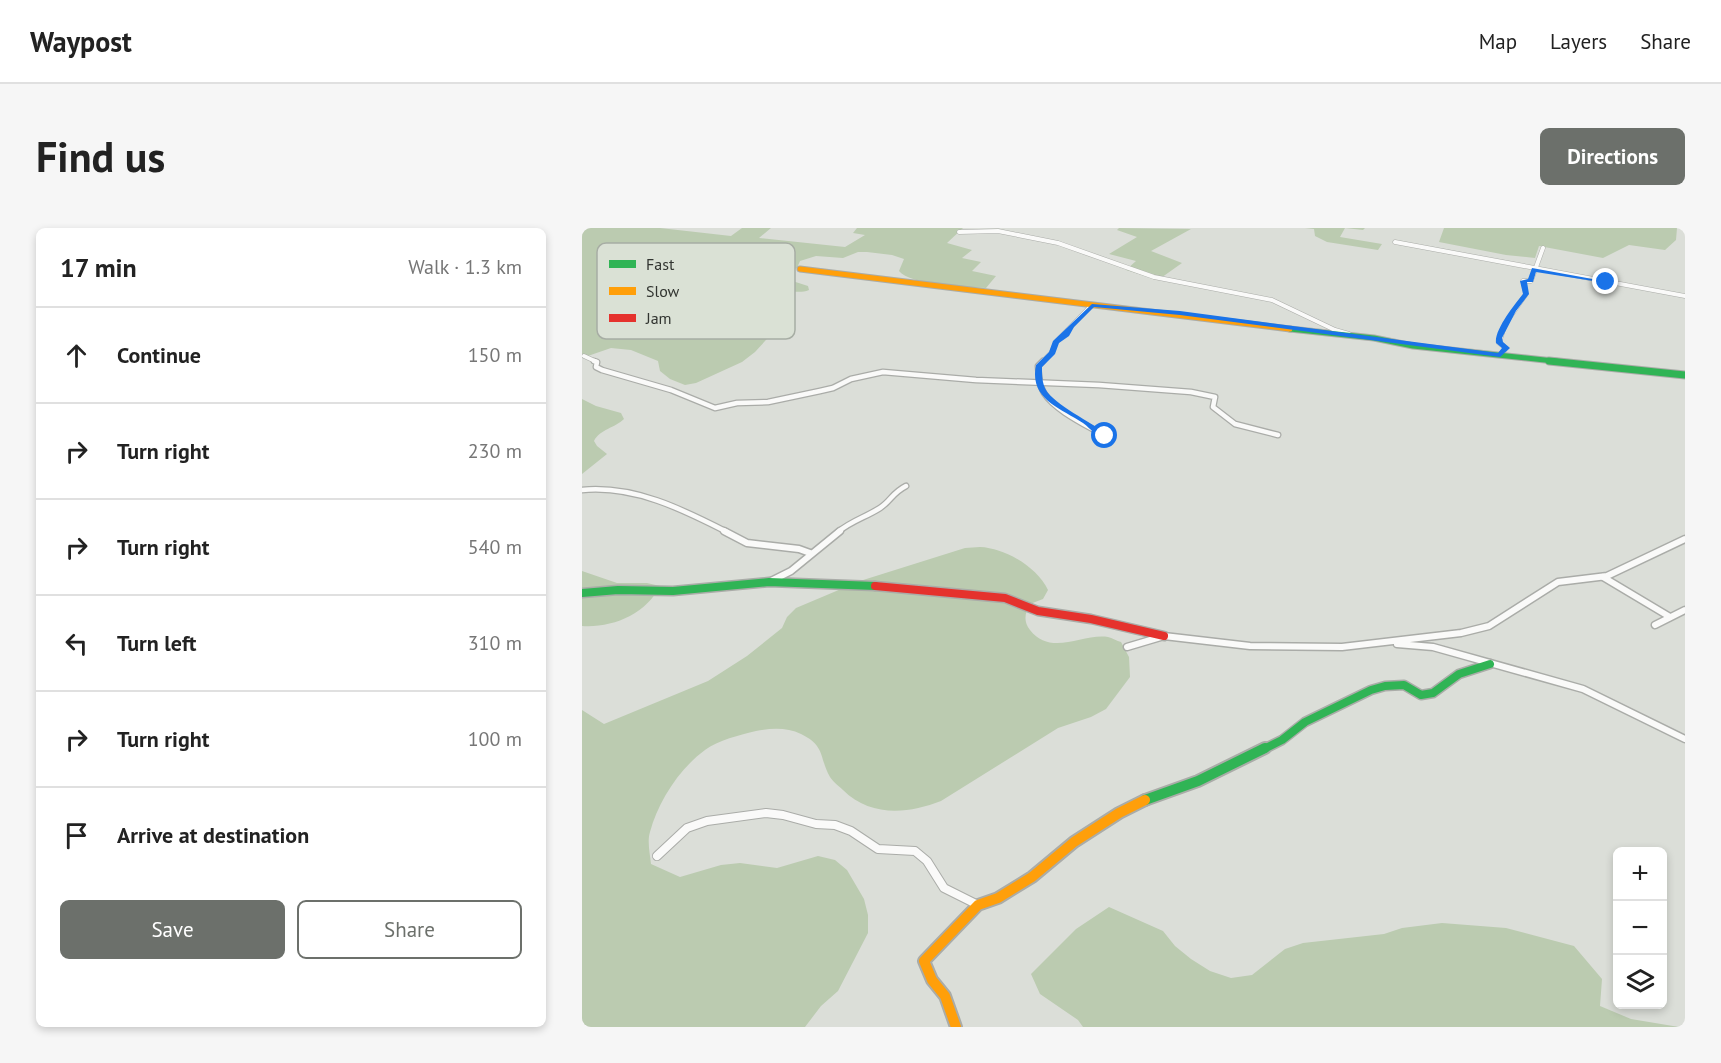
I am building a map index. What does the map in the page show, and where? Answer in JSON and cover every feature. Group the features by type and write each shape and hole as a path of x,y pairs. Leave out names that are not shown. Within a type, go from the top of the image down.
{"street":[{"path":"959,232 998,231 1058,243 1154,277 1272,300 1335,330 1356,336"},
{"path":"1395,242 1534,270 1628,284 1685,296"},
{"path":"1500,355 1506,348 1499,343 1499,338 1526,294 1523,281 1531,280 1543,248"},
{"path":"800,269 1092,305 1180,313 1500,355 1685,375"},
{"path":"1092,305 1056,342 1052,352 1038,366 1039,382 1043,392 1052,402 1110,439"},
{"path":"584,356 593,358 597,362 596,367 602,370 671,390 716,408 737,403 768,402 820,392 851,379 883,372 1191,393 1215,397 1213,407 1235,424 1278,435"},
{"path":"769,582 790,571 849,523 882,507 894,492 906,486"},
{"path":"582,490 604,488 657,500 694,515 747,543 800,549 810,553"},
{"path":"582,593 618,590 674,591 769,582 898,587 1005,598 1038,611 1091,619 1180,640 1282,648 1342,646 1461,633 1489,626 1558,582 1603,577 1685,539"},
{"path":"1603,577 1670,617"},
{"path":"1655,625 1685,610"},
{"path":"1127,647 1164,636"},
{"path":"1382,643 1433,647 1583,689 1685,739"},
{"path":"956,1027 945,996 932,980 924,961 978,905 998,898 1032,877 1074,842 1119,813 1146,800 1198,781 1282,740 1298,726 1319,717 1343,702 1386,686 1404,685 1421,695 1433,693 1459,674 1490,664"},
{"path":"657,856 687,828 707,821 766,813 783,815 816,824 835,825 851,831 878,849 915,851 927,861 945,888 978,905"}],"green space":[{"path":"582,228 660,228 731,236 742,228 771,228 759,238 845,247 865,235 853,233 857,228 963,228 947,243 972,250 962,258 981,262 972,271 996,276 986,288 927,282 905,276 899,271 904,259 867,252 858,252 843,258 816,256 800,261 795,269 795,243 597,243 597,339 767,339 742,362 696,383 685,385 670,379 660,371 658,361 631,350 611,348 582,358"},
{"path":"1119,228 1191,229 1151,251 1182,263 1158,280 1126,270 1136,261 1109,254 1137,237 1117,230"},
{"path":"1305,228 1345,228 1340,237 1382,244 1378,250 1327,242 1315,236 1314,229"},
{"path":"1444,228 1677,228 1676,240 1665,250 1629,245 1603,258 1539,246 1535,258 1506,255 1439,242"},
{"path":"795,282 808,286 809,290 795,291"},
{"path":"582,399 596,406 621,413 624,419 597,437 594,441 607,454 582,474"},
{"path":"980,547 1000,551 1019,560 1043,582 1048,590 1043,599 1030,604 1026,617 1028,627 1038,638 1057,643 1108,637 1121,642 1129,657 1130,677 1106,709 1091,717 1058,728 941,801 916,809 877,809 854,799 831,779 815,743 790,730 762,730 729,738 710,746 678,776 658,809 649,836 651,864 680,877 721,865 740,863 777,868 818,856 835,860 847,870 864,899 868,915 868,933 838,991 821,1006 805,1027 582,1027 582,710 604,724 708,681 747,656 782,628 787,617 796,608 860,581 965,548"},
{"path":"582,571 617,583 647,583 660,586 646,604 627,617 605,625 582,626"},
{"path":"1109,907 1163,931 1175,946 1191,959 1210,971 1231,978 1252,975 1285,949 1303,943 1384,934 1402,928 1442,923 1506,928 1574,946 1602,979 1600,1006 1631,1019 1679,1027 1083,1027 1078,1020 1040,994 1031,974 1076,929"}],"traffic: fast":[{"path":"1290,329 1374,338 1413,346 1685,375"},
{"path":"582,593 618,590 673,591 769,582 875,586"},
{"path":"1145,800 1198,781 1282,740 1305,722 1371,690 1385,686 1404,685 1421,695 1433,693 1459,674 1490,664"}],"traffic: slow":[{"path":"800,269 1290,329"},
{"path":"956,1027 945,996 932,980 924,961 978,905 998,898 1032,877 1074,842 1119,813 1145,800"}],"traffic: jam":[{"path":"875,586 1005,598 1038,611 1091,619 1164,636"}],"route":[{"path":"1105,436 1052,402 1043,392 1039,382 1038,366 1052,352 1056,342 1062,339 1092,305 1180,313 1289,329 1374,338 1394,343 1500,355 1506,348 1499,343 1499,338 1526,294 1523,281 1531,280 1534,270 1606,282"}]}
